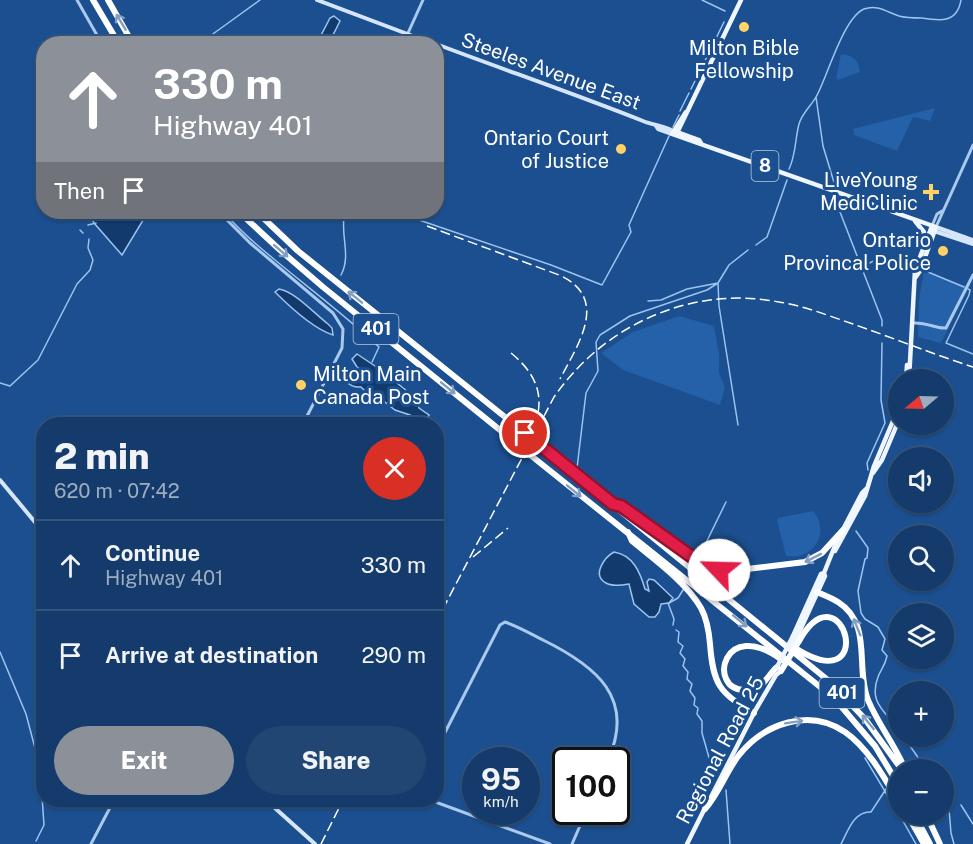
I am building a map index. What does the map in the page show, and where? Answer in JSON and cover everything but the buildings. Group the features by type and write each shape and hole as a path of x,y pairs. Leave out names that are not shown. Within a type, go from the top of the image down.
{"highway":[{"path":"93,0 114,36"},
{"path":"108,0 128,36"},
{"name":"401","path":"247,219 323,287 516,444 806,674 834,698 888,765"},
{"name":"401","path":"264,219 298,251 613,504 840,691 880,737 895,759"},
{"path":"613,504 621,506 702,564 719,570 805,562 822,553 843,530"},
{"path":"628,532 632,540 696,600 702,609 708,627 713,672 718,686 729,699 754,713"},
{"path":"818,592 839,602 854,619 861,640 863,681 867,698 898,759"},
{"path":"768,630 811,657 825,662 838,657 847,644 842,627 829,617 813,622 796,638 778,671 762,684 750,690 742,690 729,683 724,666 729,654 734,649 749,646 765,649 793,668 806,674"},
{"path":"705,809 739,755 758,736 770,728 789,722 806,720 832,726 854,740 888,785"},
{"path":"913,825 924,844"},
{"path":"920,825 930,844"},
{"path":"931,825 940,844"}],"main road":[{"name":"Steeles Avenue East","path":"317,0 415,36"},
{"path":"675,133 741,0"},
{"name":"Steeles Avenue East","path":"444,47 655,125 658,129 699,140 701,143 973,242"},
{"path":"908,369 915,270 924,232 915,222"},
{"path":"922,247 933,228"},
{"path":"915,278 920,271 933,228"},
{"path":"832,556 844,538 865,496 888,435"},
{"path":"873,474 893,435"},
{"path":"0,480 36,523"},
{"path":"796,638 821,574 824,573 843,530 866,489"},
{"path":"796,638 825,576 824,573"},
{"name":"Regional Road 25","path":"687,844 778,671"},
{"path":"273,807 315,844"}],"street":[{"path":"77,0 97,36"},
{"path":"408,33 423,0"},
{"path":"933,228 973,145"},
{"path":"226,219 264,256 333,313 343,329 342,348 307,417"},
{"path":"911,323 924,323 946,328 973,275"},
{"path":"444,734 500,625 506,622 564,650 595,672 604,682 615,707 618,728 614,747"},
{"path":"444,805 550,844"},
{"path":"91,844 110,807"},
{"path":"572,844 580,825"}],"shaded area":[{"path":"334,16 340,21 332,36 321,36 330,18"},
{"path":"841,54 855,59 860,72 838,80 836,78"},
{"path":"935,108 930,121 913,117 897,151 854,135 853,129"},
{"path":"95,219 144,219 122,255 93,221"},
{"path":"924,271 969,287 941,343 918,337 919,299"},
{"path":"279,289 291,294 304,304 332,328 333,335 318,328 294,310 275,292"},
{"path":"679,316 714,326 719,354 719,373 725,387 720,405 623,370 601,353 633,332"},
{"path":"357,354 381,370 416,400 419,408 429,415 428,417 413,417 395,410 381,399 368,394 361,387 352,386 339,377 347,371 358,376 366,376 367,374 357,367 352,359"},
{"path":"813,511 820,528 817,543 805,554 786,556 778,518"},
{"path":"614,552 626,557 635,565 645,589 649,591 647,582 649,579 654,580 673,598 669,603 661,604 655,617 649,617 634,604 629,584 611,585 602,580 601,566"}],"waterway":[{"path":"210,36 260,0"},
{"path":"702,0 725,11"},
{"path":"789,169 800,120 816,97 842,36 856,15 864,9 873,7 902,17 942,20 956,13 961,0"},
{"path":"691,89 724,22"},
{"path":"680,111 689,93"},
{"path":"816,97 823,146 836,189"},
{"path":"673,127 679,115"},
{"path":"417,219 602,285 631,232 629,225 669,136"},
{"path":"756,245 767,237 787,180"},
{"path":"837,194 840,212 882,320 882,326"},
{"path":"230,219 255,243 379,347 372,362"},
{"path":"341,275 346,252 344,219"},
{"path":"88,225 96,223"},
{"path":"80,230 83,233"},
{"path":"0,383 10,386 38,360 77,284 90,270 93,260 88,248 89,239"},
{"path":"648,301 661,300 687,289 718,283 729,265 748,250"},
{"path":"862,267 883,256 907,265"},
{"path":"928,272 964,287"},
{"path":"577,468 586,393 598,371 596,342 600,335 630,316 707,290 718,283 719,306 738,425"},
{"path":"968,289 970,290 969,295 946,343 973,354"},
{"path":"868,470 867,463 885,423 881,400 882,343"},
{"path":"702,551 726,502"},
{"path":"856,531 868,548 858,591 861,613 865,619 878,627 885,639 882,650 887,656 875,686 875,694 888,717"},
{"path":"669,603 678,598 683,590"},
{"path":"668,603 674,619 673,625"},
{"path":"676,630 679,632 678,642 683,646 680,653 685,659 683,666 688,672 687,679 692,684 690,691 695,698 694,705 698,708 697,714 702,721 702,733 712,768"},
{"path":"0,652 26,714 36,752"},
{"path":"911,747 918,759"},
{"path":"865,758 888,796"},
{"path":"841,844 856,818 871,812 886,789"},
{"path":"726,790 730,844"},
{"path":"961,805 973,824"},
{"path":"36,841 44,825 43,807"},
{"path":"905,825 916,844"},
{"path":"950,825 954,844"}],"railway":[{"path":"427,226 559,275 575,285 583,296 587,309 585,323 581,338 560,379"},
{"path":"444,607 554,397 574,372 598,349 624,331 652,316 682,306 714,300 746,298 779,302 817,312 973,367"},
{"path":"511,353 531,375 538,391 536,421"},
{"path":"473,557 508,528"},
{"path":"321,844 340,807"}],"place":[{"name":"Milton Bible Fellowship","path":"744,27"},
{"name":"Ontario Court of Justice","path":"621,149"},
{"name":"LiveYoung MediClinic","path":"931,192"},
{"name":"Ontario Provincal Police","path":"943,251"},
{"name":"Milton Main Canada Post","path":"301,385"}],"route":[{"path":"525,433 613,504 621,506 702,564 719,570"}]}
